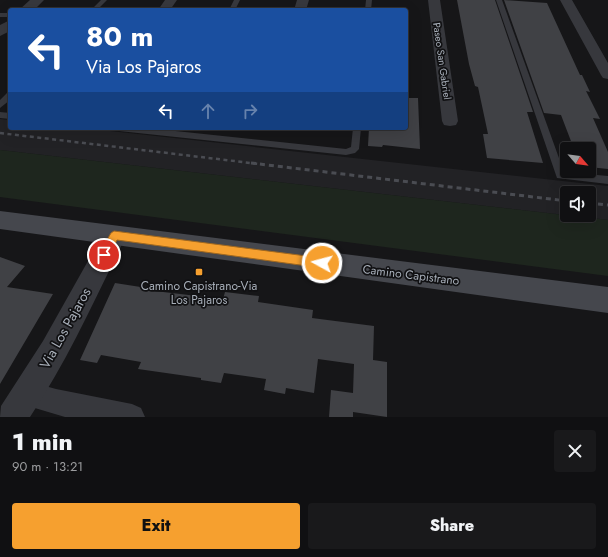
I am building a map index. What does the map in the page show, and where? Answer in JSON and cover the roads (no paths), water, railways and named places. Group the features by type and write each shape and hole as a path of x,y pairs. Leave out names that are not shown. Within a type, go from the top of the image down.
{"main road":[{"name":"Camino Capistrano","path":"0,220 608,300"}],"street":[{"path":"28,8 38,0"},
{"path":"166,8 172,0"},
{"name":"Paseo San Gabriel","path":"434,0 450,121"},
{"path":"566,0 608,75"},
{"path":"0,32 8,26"},
{"name":"Via Los Pajaros","path":"12,417 71,320 114,236"},
{"path":"27,394 56,402 132,417"}],"lane":[{"path":"96,8 104,0"},
{"path":"499,0 560,175 608,180"},
{"path":"0,105 8,97"},
{"path":"139,130 346,152 355,149 357,130"}],"railway":[{"path":"0,133 259,164"},
{"path":"251,163 560,200"},
{"path":"596,204 608,205"}],"place":[{"name":"Camino Capistrano-Via Los Pajaros","path":"199,272"}]}
